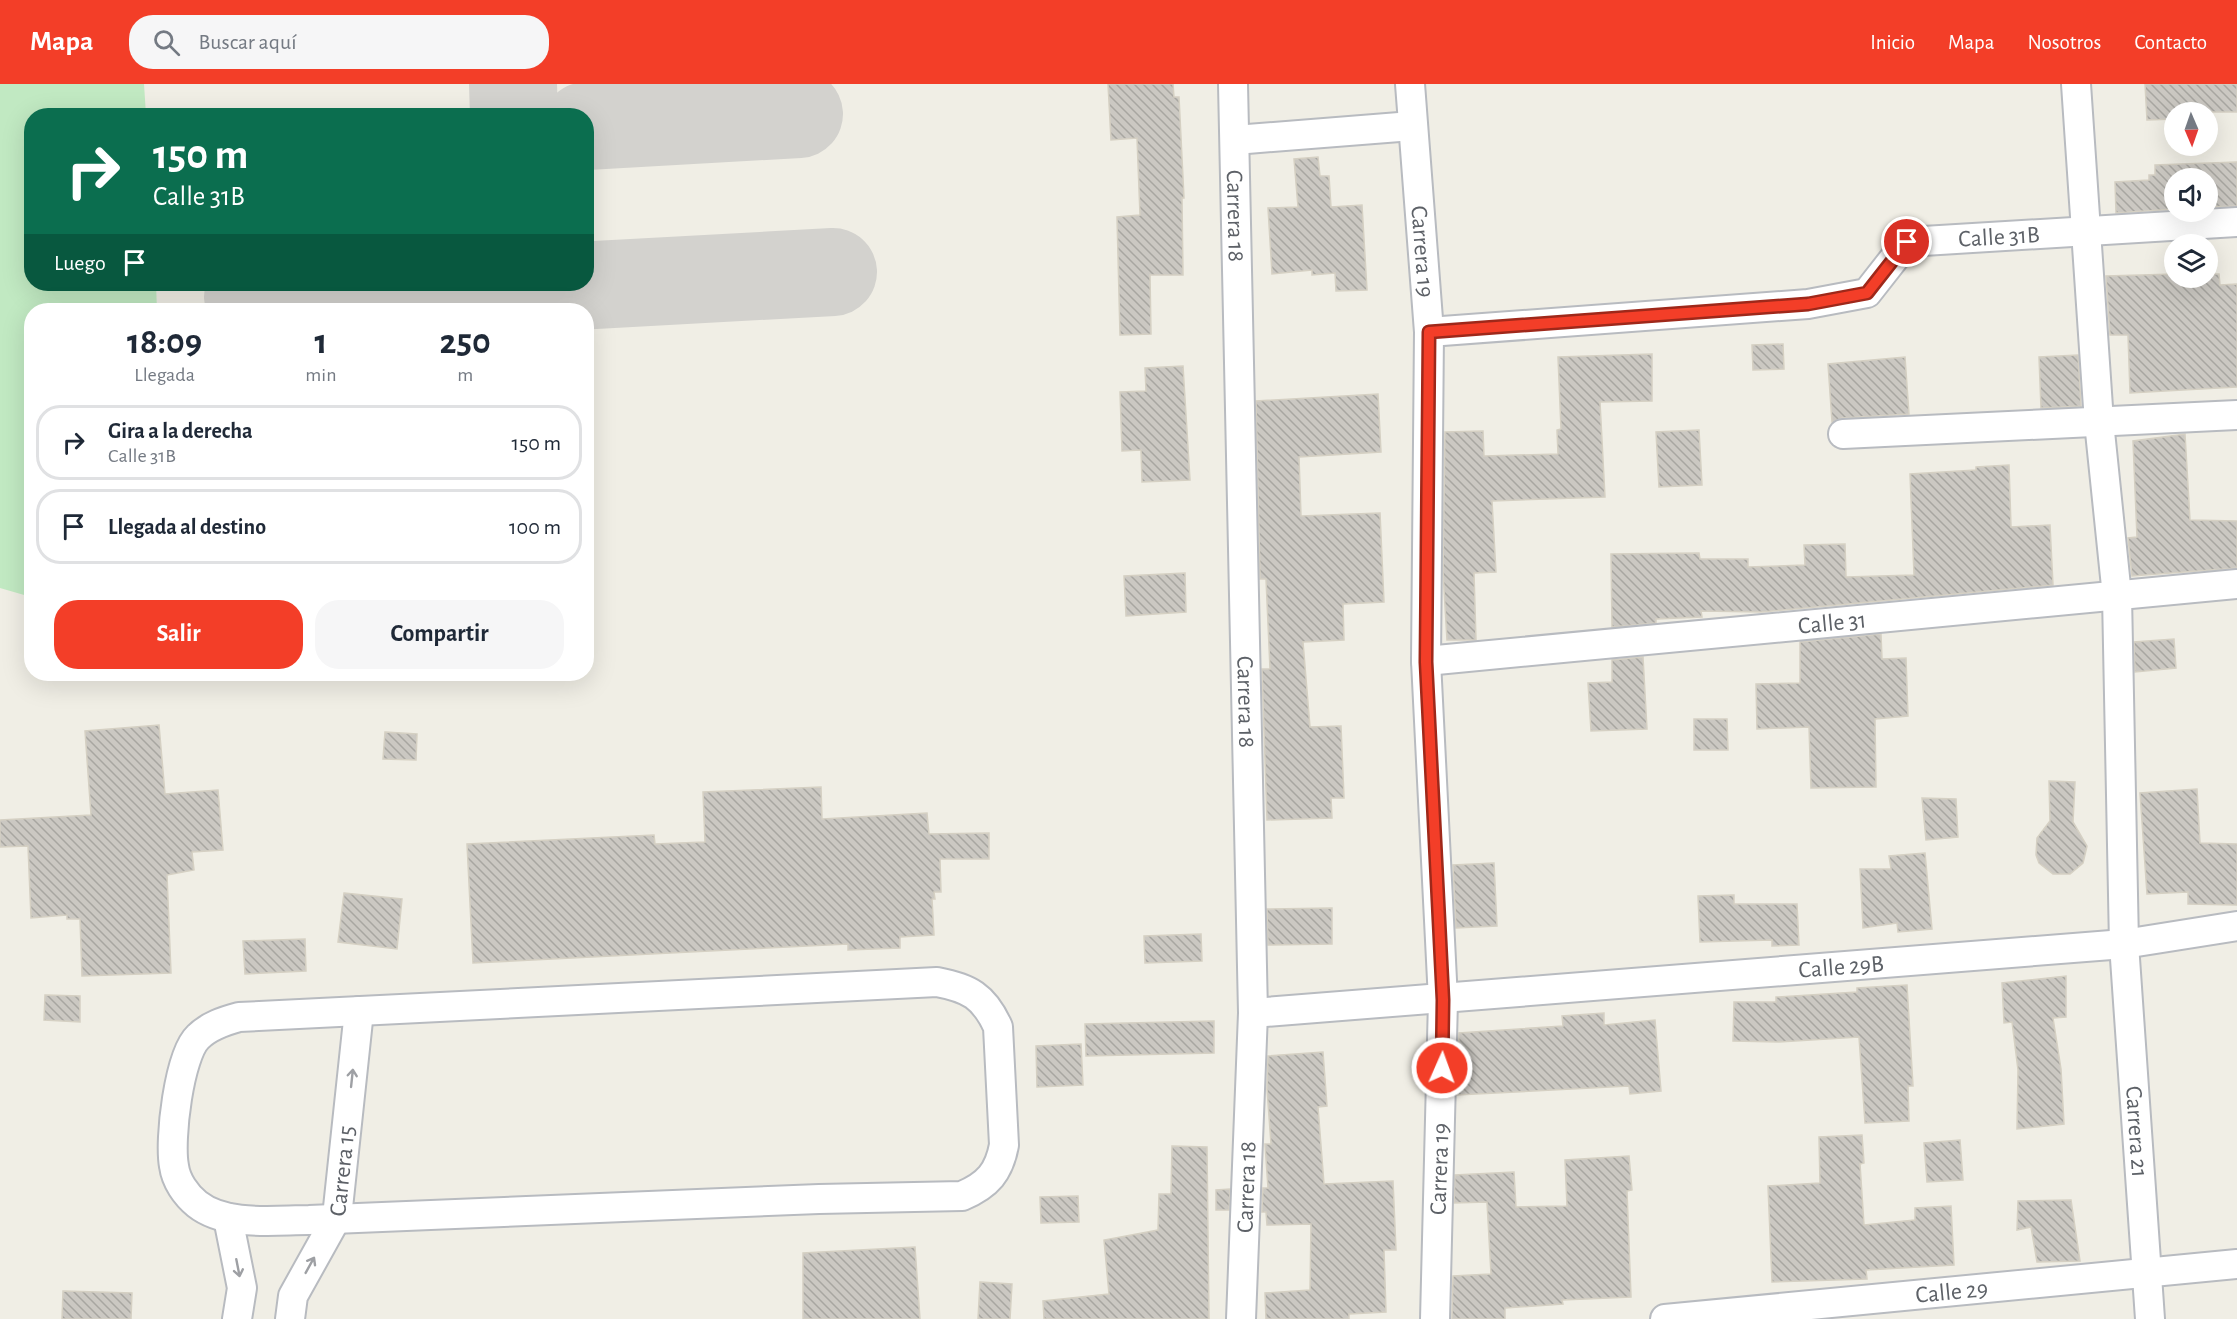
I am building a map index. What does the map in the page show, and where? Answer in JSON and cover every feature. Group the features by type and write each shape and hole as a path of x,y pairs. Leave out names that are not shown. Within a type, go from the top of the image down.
{"street":[{"name":"Carrera 18","path":"1233,84 1253,1013 1241,1319"},
{"name":"Carrera 19","path":"1410,84 1429,332 1426,662 1443,1000 1435,1319"},
{"name":"Carrera 21","path":"2076,84 2099,422 2117,596 2124,944 2150,1319"},
{"path":"1235,140 1412,126"},
{"name":"Calle 31B","path":"1429,332 1808,304 1867,293 1907,242 2237,222"},
{"path":"1843,434 2237,415"},
{"name":"Calle 31","path":"1426,662 2237,584"},
{"name":"Calle 29B","path":"1253,1013 1443,1000 2124,944 2237,926"},
{"path":"937,982 953,985 977,996 991,1012 998,1027 1004,1145 1001,1164 980,1189 962,1196 819,1199 338,1217 281,1220 228,1218 198,1205 179,1182 174,1167 173,1151 181,1070 189,1048 198,1037 215,1024 238,1017 937,982"},
{"name":"Carrera 15","path":"290,1319 293,1296 338,1217 359,1011"},
{"path":"228,1218 242,1288 237,1319"},
{"name":"Calle 29","path":"1665,1319 2237,1264"}],"green space":[{"path":"0,84 144,84 146,108 24,108 24,291 156,291 157,303 24,303 24,595 0,588"}],"building":[{"path":"1108,84 1173,84 1174,97 1179,97 1184,198 1182,198 1183,275 1150,275 1151,334 1120,335 1117,217 1140,215 1137,138 1111,140"},
{"path":"2145,84 2237,84 2237,112 2218,112 2218,102 2164,102 2164,119 2147,120"},
{"path":"1318,157 1320,176 1329,176 1331,207 1362,205 1367,290 1336,291 1335,273 1312,275 1312,270 1272,274 1268,208 1298,207 1294,159"},
{"path":"2237,162 2237,206 2218,207 2218,168 2164,168 2164,210 2116,213 2115,182 2149,180 2149,175 2155,175 2155,165"},
{"path":"2164,274 2164,288 2218,288 2219,274 2220,285 2237,284 2237,387 2130,393 2128,335 2110,335 2106,276"},
{"path":"1783,344 1784,369 1753,370 1752,345"},
{"path":"1652,354 1652,401 1600,402 1605,497 1492,501 1496,572 1474,573 1476,640 1447,640 1443,572 1445,432 1483,431 1484,456 1558,454 1557,430 1561,429 1558,357"},
{"path":"2078,355 2081,406 2041,408 2039,357"},
{"path":"1905,357 1909,414 1842,418 1832,422 1828,364"},
{"path":"1183,366 1190,480 1142,482 1141,450 1122,451 1120,392 1146,391 1145,368"},
{"path":"1378,394 1381,452 1299,457 1301,516 1380,513 1384,602 1343,604 1344,640 1303,642 1310,727 1341,726 1344,798 1331,798 1332,818 1267,820 1262,669 1270,669 1266,579 1260,579 1256,401"},
{"path":"1699,430 1702,485 1659,487 1656,432"},
{"path":"2185,434 2190,520 2237,521 2237,568 2132,576 2128,538 2137,537 2133,441"},
{"path":"2009,465 2011,527 2050,525 2053,585 1762,612 1701,611 1702,617 1656,619 1656,623 1612,627 1611,554 1699,553 1700,559 1748,559 1748,567 1805,565 1804,545 1845,544 1846,577 1914,575 1910,474 1976,470 1976,467"},
{"path":"1185,573 1186,612 1126,616 1124,576"},
{"path":"1881,634 1882,659 1906,658 1908,716 1875,719 1876,787 1811,788 1809,727 1757,729 1756,684 1800,683 1800,642"},
{"path":"2174,639 2176,668 2135,672 2134,642"},
{"path":"1643,657 1647,729 1591,731 1588,683 1612,682 1612,660"},
{"path":"1694,719 1727,719 1728,750 1694,750"},
{"path":"159,725 165,794 218,790 223,850 192,852 194,870 167,875 171,973 82,976 80,919 67,919 67,915 31,918 28,846 0,847 0,820 91,815 85,731"},
{"path":"385,732 417,734 416,760 383,759"},
{"path":"2049,781 2075,782 2073,822 2087,846 2083,863 2070,874 2053,874 2039,863 2036,855 2037,838 2050,821"},
{"path":"821,787 822,819 927,813 929,834 989,833 989,859 940,859 941,892 934,892 935,899 932,899 934,935 900,937 900,948 848,950 848,944 473,963 467,844 654,835 655,844 705,842 703,792"},
{"path":"2197,789 2200,843 2237,844 2237,905 2188,904 2188,892 2147,894 2140,793"},
{"path":"1922,798 1956,799 1958,837 1926,840"},
{"path":"1925,853 1932,929 1898,932 1897,923 1863,928 1860,869 1891,869 1889,856"},
{"path":"1494,863 1497,926 1456,928 1453,865"},
{"path":"344,893 402,899 397,949 338,942"},
{"path":"1734,895 1734,904 1797,904 1799,945 1772,946 1772,940 1700,942 1698,896"},
{"path":"1332,908 1332,944 1268,945 1267,909"},
{"path":"1201,934 1202,961 1145,963 1144,936"},
{"path":"305,939 306,971 245,974 243,941"},
{"path":"2066,976 2066,1017 2053,1018 2061,1069 2064,1124 2017,1129 2018,1070 2012,1022 2004,1023 2002,983"},
{"path":"1907,985 1913,1086 1908,1086 1909,1121 1865,1123 1859,1037 1779,1042 1733,1041 1734,1002 1776,1002 1776,997 1857,992 1857,988"},
{"path":"45,995 80,996 80,1022 44,1020"},
{"path":"1604,1013 1604,1025 1655,1020 1661,1091 1630,1094 1629,1086 1457,1095 1459,1033 1563,1026 1562,1016"},
{"path":"1214,1021 1214,1053 1086,1056 1085,1024"},
{"path":"1081,1044 1083,1085 1037,1087 1036,1046"},
{"path":"1323,1052 1327,1106 1318,1107 1324,1184 1393,1181 1396,1250 1384,1250 1386,1312 1349,1314 1349,1319 1266,1319 1265,1293 1310,1290 1311,1224 1267,1225 1266,1212 1262,1212 1263,1188 1268,1188 1265,1144 1271,1144 1267,1089 1268,1056"},
{"path":"1862,1135 1864,1163 1860,1164 1864,1225 1915,1220 1915,1208 1951,1206 1954,1265 1866,1270 1867,1279 1772,1282 1768,1186 1820,1183 1819,1137"},
{"path":"1960,1140 1963,1180 1927,1182 1924,1143"},
{"path":"1172,1146 1207,1147 1209,1319 1044,1319 1043,1301 1109,1294 1104,1240 1158,1230 1159,1194 1171,1194"},
{"path":"1629,1156 1632,1190 1627,1191 1631,1297 1562,1300 1563,1304 1505,1308 1505,1319 1452,1319 1453,1276 1491,1274 1487,1202 1454,1203 1455,1175 1514,1172 1516,1207 1567,1206 1565,1160"},
{"path":"1230,1189 1229,1210 1216,1210 1216,1190"},
{"path":"1078,1196 1079,1222 1041,1223 1040,1197"},
{"path":"2071,1200 2080,1261 2037,1262 2031,1227 2017,1230 2018,1201"},
{"path":"915,1247 920,1319 803,1319 803,1253"},
{"path":"980,1282 1012,1284 1010,1319 978,1319"},
{"path":"63,1291 132,1293 131,1319 62,1319"}],"taxiway":[{"path":"513,84 514,108"},
{"path":"594,126 799,114"},
{"path":"594,285 833,272"},
{"path":"248,297 454,291"}],"route":[{"path":"1442,1068 1443,1000 1426,662 1429,332 1808,304 1867,293 1907,242"}]}
